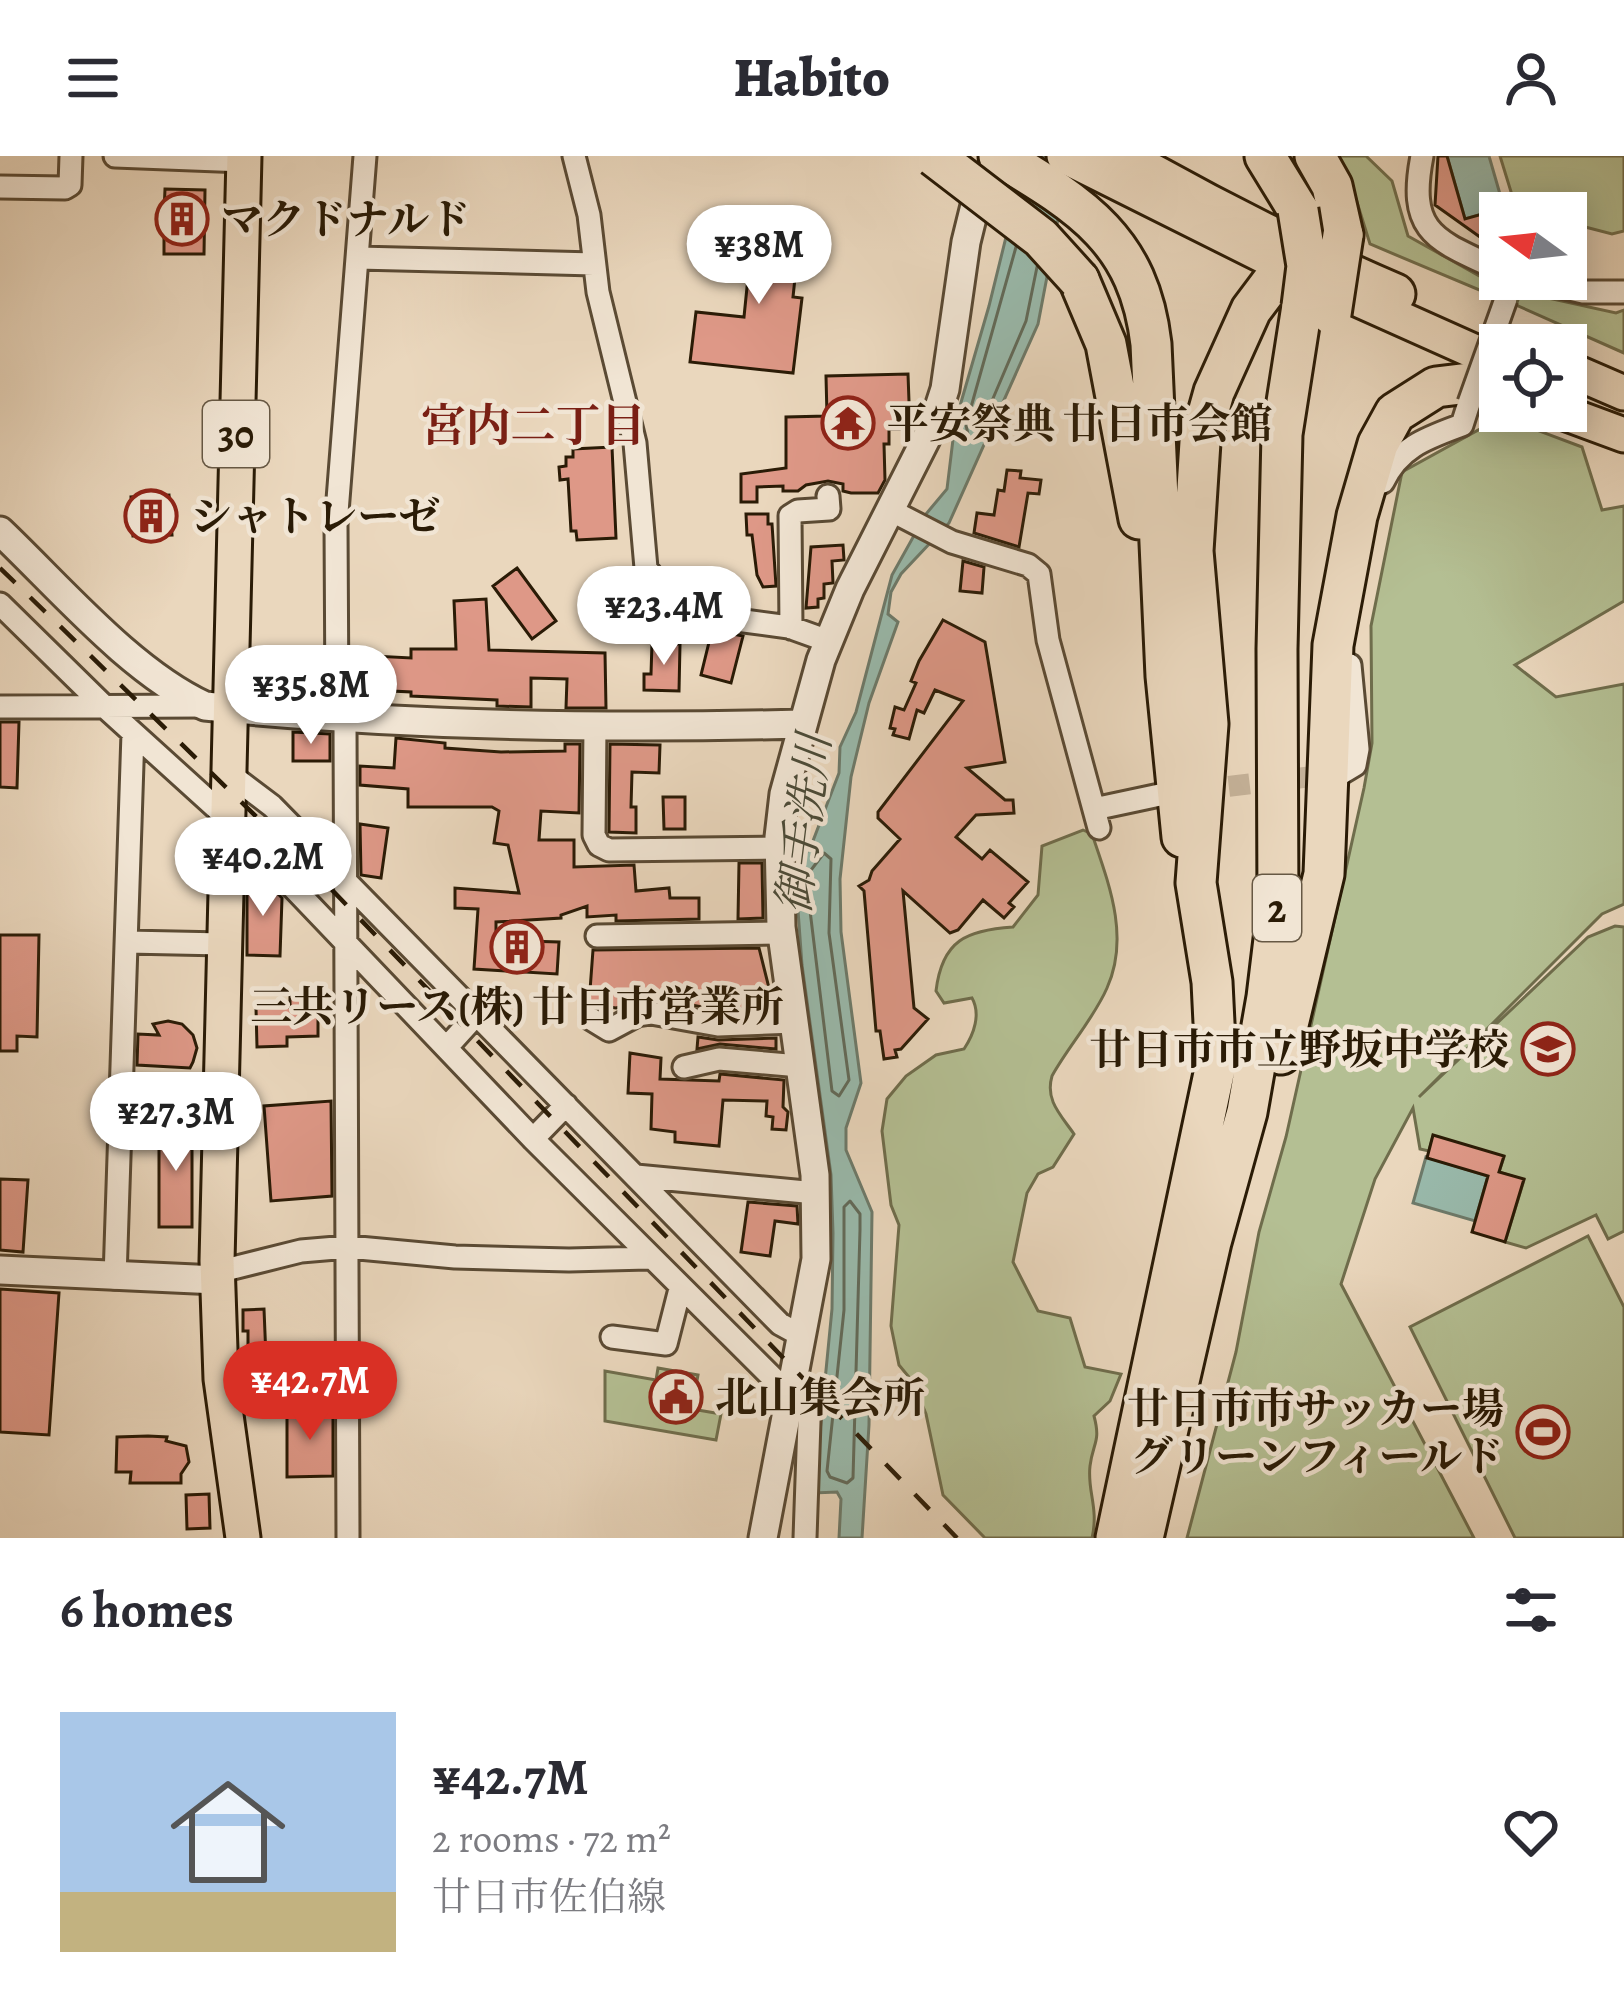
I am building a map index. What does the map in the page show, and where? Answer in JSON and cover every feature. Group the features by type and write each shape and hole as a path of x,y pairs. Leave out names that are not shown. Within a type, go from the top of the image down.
{"highway":[{"path":"934,156 1041,238 1079,280 1106,344 1150,578 1163,623"},
{"name":"2","path":"999,156 1089,214 1132,270 1148,318 1163,623 1184,860 1198,906 1214,1002 1216,1064 1195,1236"},
{"path":"1265,156 1298,210 1307,266 1317,277"},
{"path":"1315,156 1332,186 1317,277"},
{"path":"1093,160 1198,201 1317,277"},
{"path":"1093,160 1179,214"},
{"path":"1198,906 1196,859 1208,724 1193,551 1199,442 1234,343 1275,278 1317,277 1395,294"},
{"name":"2","path":"1195,1236 1247,1112 1268,997 1278,906 1280,566 1317,277"},
{"path":"1157,1478 1205,1348 1324,874 1333,645 1357,516 1378,444 1395,413 1436,387 1479,384"},
{"path":"1247,1112 1281,1054"},
{"path":"1143,1538 1157,1478 1195,1236"},
{"path":"1116,1538 1195,1236"}],"main road":[{"path":"1145,156 1252,216 1364,270 1395,294 1479,330"},
{"name":"30","path":"243,1538 224,1419 218,1276 226,772 217,707 244,158"},
{"path":"1179,214 1317,277 1479,381"},
{"path":"1587,377 1624,393"},
{"path":"1587,401 1624,418"},
{"path":"1587,421 1624,435"}],"street":[{"path":"0,187 65,188 70,185 70,156"},
{"path":"115,156 244,158"},
{"path":"348,1538 345,723 337,706 336,525 365,156"},
{"path":"574,156 635,443 642,554 649,574 668,594 704,612 791,628 828,641"},
{"path":"914,156 974,206"},
{"path":"764,1538 816,1259 816,1193 782,932 779,848 784,794 828,641 934,424 945,389 974,206 987,156"},
{"path":"1422,156 1415,194 1426,226 1452,248 1479,260"},
{"path":"358,258 594,264"},
{"path":"1587,292 1624,292"},
{"path":"1340,774 1355,765 1358,749 1350,685 1351,620 1379,490 1393,460 1421,440 1462,425 1479,393"},
{"path":"791,628 790,516 829,509 828,496"},
{"path":"893,512 952,542 1028,565 1039,574 1040,606 1096,818 1169,793"},
{"path":"0,531 176,693 217,707"},
{"path":"0,604 106,709 226,816 648,1258 793,1387 810,1393 805,1538"},
{"path":"0,707 217,707 595,726 802,724"},
{"path":"595,726 594,835 599,845 609,850 779,848"},
{"path":"115,1278 133,733"},
{"path":"226,772 272,806 780,1324 802,1336"},
{"path":"597,936 782,932"},
{"path":"127,942 223,944"},
{"path":"591,1019 608,1030 651,1013 718,1024 794,1022"},
{"path":"447,1047 477,1014"},
{"path":"684,1067 719,1059 800,1066"},
{"path":"533,1139 566,1105"},
{"path":"636,1176 816,1193"},
{"path":"0,1270 115,1278 218,1276 302,1251 348,1247 454,1257 648,1258"},
{"path":"612,1337 666,1344 680,1289"}],"shaded area":[{"path":"1336,156 1366,156 1392,181 1408,236 1479,276 1479,290 1370,244 1352,186"},
{"path":"1500,156 1624,156 1624,231 1612,234 1587,227 1587,192 1511,192"},
{"path":"1518,300 1557,300 1616,313 1624,310 1624,353 1587,337 1587,324 1559,324 1516,305"},
{"path":"1479,430 1542,432 1582,447 1602,510 1624,506 1624,601 1515,665 1556,697 1624,684 1624,904 1602,914 1419,1097 1588,937 1624,927 1624,1231 1608,1239 1596,1215 1526,1248 1505,1242 1524,1180 1499,1172 1504,1157 1433,1136 1429,1151 1420,1149 1413,1108 1375,1179 1341,1284 1474,1538 1187,1538 1236,1352 1259,1232 1286,1137 1364,788 1372,743 1371,626 1402,472"},
{"path":"1083,830 1092,834 1110,891 1117,930 1114,969 1095,1010 1052,1076 1052,1100 1074,1134 1053,1167 1038,1174 1027,1193 1013,1262 1038,1311 1070,1318 1085,1367 1121,1374 1110,1401 1094,1416 1092,1538 985,1538 943,1495 926,1414 913,1382 899,1365 891,1326 899,1225 891,1205 882,1131 887,1099 906,1076 936,1055 964,1049 973,1030 972,998 944,1003 936,991 951,949 970,935 1013,927 1038,895 1042,846"},
{"name":"廿日市市サッカー場 グリーンフィールド","path":"1588,1236 1624,1307 1624,1538 1515,1538 1410,1327"},
{"path":"658,1368 698,1375 692,1409 721,1414 716,1440 605,1421 605,1371 656,1380"}],"water":[{"path":"1026,156 1070,156 1038,324 949,523 901,574 891,592 888,614 898,622 869,703 851,777 840,879 841,932 861,1083 846,1128 846,1150 872,1212 869,1425 862,1538 839,1538 841,1499 837,1492 814,1493 832,1309 833,1233 831,1175 802,965 795,869 811,846 839,773 840,747 856,712 892,575 926,514 947,489 955,423"},
{"path":"1447,156 1489,156 1499,192 1479,192 1479,215 1465,219"},
{"path":"1426,1157 1488,1176 1475,1221 1413,1203"}],"building":[{"path":"1438,156 1447,156 1465,219 1479,215 1479,236 1435,205"},
{"name":"マクドナルド","path":"165,189 205,190 204,254 164,254 159,212 164,212"},
{"path":"771,221 800,224 799,231 806,231 793,297 802,298 793,373 690,362 696,312 744,317 751,248 739,246 742,227 766,230"},
{"name":"平安祭典 廿日市会館","path":"908,374 910,429 889,429 889,444 884,444 885,480 878,493 851,493 843,491 843,484 828,481 798,491 757,487 757,502 741,502 741,474 786,468 786,417 827,416 826,376"},
{"path":"612,447 616,538 577,540 576,531 571,531 568,479 560,480 559,467 566,466 566,457 573,457 573,449"},
{"path":"1007,470 1021,471 1020,478 1041,480 1039,494 1028,493 1019,547 974,533 977,513 994,515"},
{"name":"シャトレーゼ","path":"169,495 172,535 133,536 131,497"},
{"path":"746,514 768,514 776,586 763,587 757,575"},
{"path":"843,545 844,560 832,561 833,583 824,584 818,607 806,608 811,547"},
{"path":"963,561 984,567 982,593 960,591"},
{"path":"517,568 556,621 532,639 493,586"},
{"path":"486,599 489,650 605,653 606,708 566,708 567,679 531,678 531,707 372,690 374,656 411,658 411,649 456,649 454,601"},
{"path":"943,620 985,642 1005,762 967,768 1005,800 1013,800 1014,813 976,815 956,837 982,859 990,850 1028,882 1009,903 1014,907 1004,918 983,900 950,933 903,891 914,1008 928,1019 895,1050 897,1057 884,1059 880,1031 876,1031 864,891 859,886 900,839 878,818 878,812 963,701 935,690 924,713 917,710 909,739 893,735 895,729 890,728 895,707 904,710 919,661"},
{"path":"712,630 743,636 731,683 701,675"},
{"path":"652,643 680,644 679,691 644,690 644,674 651,674"},
{"path":"272,665 292,666 291,696 268,694 268,687 262,687 262,669 272,670"},
{"path":"0,722 19,722 17,788 0,787"},
{"path":"293,732 330,734 330,761 293,761"},
{"path":"396,738 501,752 565,751 565,744 580,744 579,813 541,811 539,840 574,840 574,867 634,865 636,891 669,888 670,898 699,898 699,919 616,921 616,915 587,917 587,906 561,918 496,922 496,940 559,942 557,974 474,969 478,909 455,908 455,888 519,893 508,845 494,843 499,811 492,807 408,807 408,789 360,785 360,766 394,768"},
{"path":"610,744 660,745 659,773 632,772 636,833 609,832"},
{"path":"663,797 685,797 685,829 664,829"},
{"path":"360,824 388,828 381,878 361,875"},
{"path":"739,863 762,863 763,918 738,919"},
{"path":"247,878 264,879 282,898 280,956 247,955"},
{"path":"0,935 39,935 37,1037 17,1036 17,1051 0,1051"},
{"path":"759,948 774,1008 719,1010 653,998 616,1008 589,1004 593,950"},
{"path":"290,996 318,996 318,1036 287,1037 287,1046 257,1047 256,1008 290,1007"},
{"path":"153,1024 182,1024 193,1035 197,1048 190,1068 137,1065 138,1034 159,1035"},
{"path":"698,1037 776,1038 776,1049 720,1044 697,1049"},
{"path":"630,1053 661,1058 660,1079 719,1081 720,1074 784,1080 786,1130 772,1129 773,1117 766,1116 767,1101 723,1100 719,1146 675,1142 675,1132 651,1129 652,1094 628,1093"},
{"path":"331,1101 332,1196 271,1201 264,1106"},
{"path":"159,1120 192,1120 192,1227 159,1227"},
{"path":"1433,1135 1504,1156 1499,1172 1524,1179 1505,1242 1472,1232 1488,1176 1427,1158"},
{"path":"0,1179 28,1180 23,1252 0,1250"},
{"path":"748,1202 797,1206 798,1224 775,1221 770,1256 741,1252"},
{"path":"0,1289 59,1293 49,1435 0,1432"},
{"path":"264,1309 268,1407 248,1408 248,1331 243,1331 243,1310"},
{"name":"北山集会所","path":"668,1376 691,1380 684,1418 662,1415"},
{"path":"333,1408 333,1476 287,1477 287,1411"},
{"path":"117,1437 167,1437 166,1441 186,1446 189,1462 181,1483 130,1483 131,1472 116,1472"},
{"path":"209,1494 210,1528 187,1529 186,1495"}],"tunnel":[{"path":"1198,790 1334,774"}],"railway":[{"path":"0,568 334,892 957,1538"}],"place":[{"name":"マクドナルド","path":"182,219"},
{"name":"平安祭典 廿日市会館","path":"848,423"},
{"name":"シャトレーゼ","path":"151,516"},
{"name":"三共リース(株) 廿日市営業所","path":"517,947"},
{"name":"廿日市市立野坂中学校","path":"1548,1049"},
{"name":"北山集会所","path":"676,1397"},
{"name":"廿日市市サッカー場 グリーンフィールド","path":"1543,1432"}],"district":[{"name":"宮内二丁目","path":"533,425"}],"water label":[{"name":"御手洗川","path":"803,824"}]}
